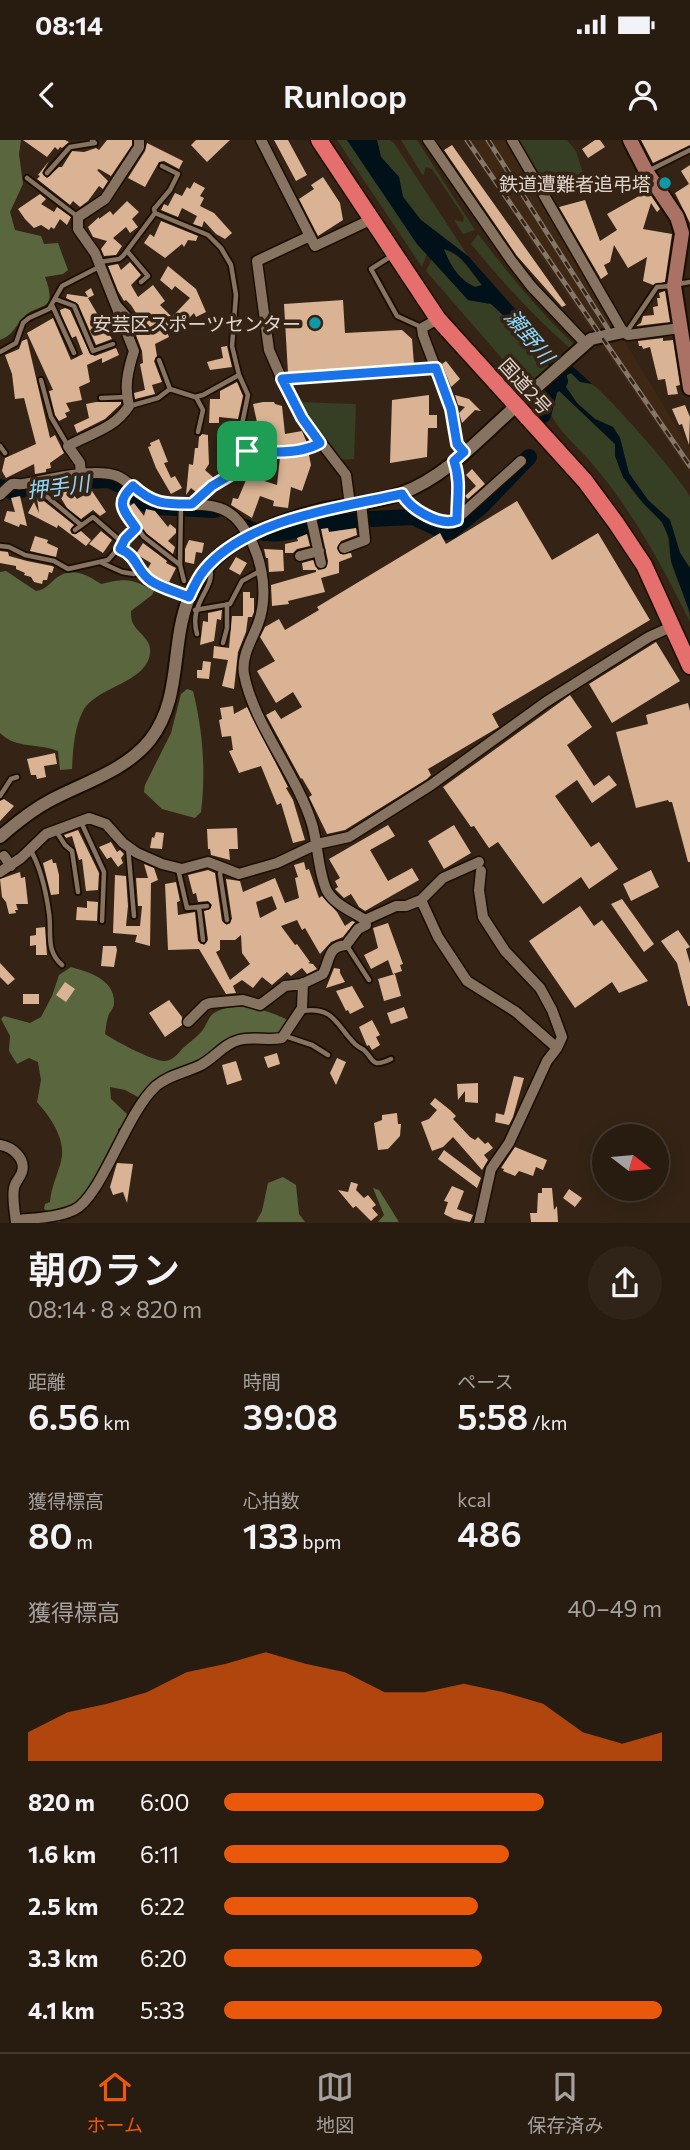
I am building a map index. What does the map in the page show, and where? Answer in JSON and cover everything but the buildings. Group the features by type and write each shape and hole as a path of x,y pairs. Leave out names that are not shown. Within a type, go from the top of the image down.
{"highway":[{"name":"国道2号","path":"319,140 438,319 515,407 585,481 616,523 644,565 690,666"}],"main road":[{"path":"630,140 646,171 686,232 674,285 690,388"}],"street":[{"path":"80,474 80,463 68,446 111,426 124,415 128,401 127,372 134,351 116,302 89,243 78,229 78,217 93,209 113,189 139,147 139,140"},
{"path":"261,140 316,246 370,220"},
{"path":"428,140 485,225 583,347"},
{"path":"512,140 624,333"},
{"path":"310,236 257,261 269,350 302,418 346,475 355,504 365,540 344,548"},
{"path":"438,319 422,328 451,409 459,457 457,520"},
{"path":"0,837 41,806 118,768 150,740 170,695 178,632 189,597 200,576 229,547 310,513 402,494 433,478 596,337 680,328"},
{"path":"402,494 410,505 443,522 457,520 521,461"},
{"path":"0,494 12,484 80,474 109,474 118,476 153,501 211,505 226,510 238,520 250,536 261,571 263,601 259,621 245,655 244,673 255,708 295,780 312,824 327,891 344,907 365,920"},
{"path":"0,478 12,484"},
{"path":"310,513 321,564"},
{"path":"300,556 318,551"},
{"path":"0,872 12,866 46,834 89,818 100,820 128,846 162,864 178,868 208,862 235,874 243,874 277,863 317,844 356,834 431,785 546,702 649,637 673,626"},
{"path":"4,856 12,866"},
{"path":"365,920 397,906 406,906 421,900 443,878 480,866 479,890 483,917 505,951 540,988 552,1010 562,1037 547,1061 509,1143 491,1169 479,1223"},
{"path":"421,900 431,925 467,981 516,1012 557,1048"},
{"path":"188,1022 210,1003 243,1000 260,1005 285,986 303,983 323,974 330,953 346,945 358,929 366,925 365,920"},
{"path":"0,1144 8,1146 18,1154 22,1162 22,1171 14,1187 16,1221 75,1210 95,1187 133,1116 158,1084 181,1071 199,1066 238,1040 260,1037 276,1039 284,1036 301,1011 304,1002 303,983"}],"lane":[{"path":"47,173 70,147 95,143 92,140"},
{"path":"646,171 690,150"},
{"path":"0,352 16,343 23,323 44,313 54,302 62,286 99,265 119,259 128,251 178,174 162,166"},
{"path":"27,178 78,217"},
{"path":"155,213 208,235 228,259 236,295 232,336 239,375 248,395 242,424 247,451"},
{"path":"128,251 148,276 141,282"},
{"path":"394,255 370,270 397,316 422,328"},
{"path":"624,333 657,287 690,282"},
{"path":"54,302 74,306 94,352 113,345"},
{"path":"54,302 74,353"},
{"path":"116,302 120,303 138,326"},
{"path":"159,360 170,389"},
{"path":"282,379 436,368"},
{"path":"170,389 195,397 239,375"},
{"path":"41,380 51,418 68,446"},
{"path":"101,398 128,401 158,398 170,389"},
{"path":"195,397 203,410 198,432"},
{"path":"184,581 180,565 187,504 232,474 247,451 252,449 279,452 312,448 320,443"},
{"path":"0,446 5,453"},
{"path":"36,481 40,491 81,526"},
{"path":"133,486 125,495 122,509 153,545 180,565"},
{"path":"75,530 93,516 132,555 153,583 189,597"},
{"path":"0,546 54,561 68,569 108,560 136,528"},
{"path":"102,562 122,572 134,574"},
{"path":"197,634 195,610 212,578 210,564"},
{"path":"195,610 230,604 242,581 261,571"},
{"path":"223,643 227,628 227,604"},
{"path":"0,796 11,779 17,777"},
{"path":"81,821 104,872 102,921"},
{"path":"56,830 72,851 78,892"},
{"path":"128,846 134,916"},
{"path":"29,848 40,867 49,910 51,951 62,965"},
{"path":"222,867 220,874 227,920"},
{"path":"178,868 187,908 207,906"},
{"path":"199,907 203,940"},
{"path":"346,945 369,980"},
{"path":"301,1011 321,1011 331,1015 370,1060 377,1063 391,1059"},
{"path":"284,1036 312,1045 328,1055"}],"shaded area":[{"path":"466,140 509,140 573,257 690,449 690,473 539,254"}],"green space":[{"path":"0,140 21,140 19,154 23,184 10,212 15,230 41,236 44,244 58,243 68,270 63,274 45,277 50,297 48,302 29,313 11,333 0,340"},
{"path":"337,140 347,140 417,244 427,254 422,267"},
{"path":"377,140 390,140 394,143 468,256 421,220 403,197 399,177 381,157"},
{"path":"401,140 417,140 475,230 463,234 454,220 463,222 464,217 432,169 426,167 423,176"},
{"path":"519,140 567,140 576,151 587,186 549,195"},
{"path":"478,234 538,307 577,347 573,351 520,300 471,244"},
{"path":"443,249 461,259 482,285 475,287 464,280"},
{"path":"432,259 468,300 491,304 546,356 554,383 537,399 426,271"},
{"path":"571,373 594,386 614,405 662,459 690,497 690,568 680,553 670,520 648,500 628,473 620,438 613,427 595,419 577,403 566,387 567,375"},
{"path":"555,387 615,444 617,461 624,477 663,525 673,569 688,607 690,622 633,518 590,461 556,423 547,405 546,395"},
{"path":"295,402 356,404 354,459 338,460"},
{"path":"6,571 36,591 45,588 61,575 73,572 101,584 128,580 154,591 131,611 134,625 149,643 147,663 131,678 99,696 83,711 76,732 72,769 60,770 58,751 20,744 0,733 0,572"},
{"path":"187,689 193,691 203,752 201,812 195,818 162,809 144,792 171,733 181,694"},
{"path":"71,967 99,978 110,988 114,1005 108,1017 105,1034 159,1060 167,1061 174,1057 202,1031 214,1013 223,1009 251,1008 288,1020 286,1029 278,1036 258,1036 185,1066 167,1077 150,1095 138,1097 125,1090 110,1087 111,1099 128,1115 128,1124 118,1129 118,1140 88,1203 80,1213 63,1213 60,1222 55,1222 52,1214 44,1209 45,1204 50,1202 60,1165 60,1139 53,1123 37,1102 41,1080 38,1062 29,1058 17,1064 9,1051 10,1036 1,1019 4,1016 30,1023 41,1017 59,975"},
{"path":"283,1177 296,1185 299,1214 305,1222 256,1222 262,1211 268,1183"},
{"path":"373,1188 379,1190 399,1222 378,1222 384,1215"}],"water":[{"name":"瀬野川","path":"347,140 377,140 381,157 399,177 403,197 421,220 468,256 540,337 592,384 580,382 571,373 567,375 566,387 577,403 595,419 613,427 620,438 629,473 648,500 670,520 680,553 690,568 690,613 671,561 669,538 662,522 623,477 615,456 615,444 555,387 546,356 491,304 468,300 417,244","holes":["444,249 461,259 482,285 475,287 460,276"]}],"waterway":[{"name":"押手川","path":"543,415 550,388 560,381"},
{"name":"押手川","path":"370,519 413,517 445,532 451,531 482,506 529,457"},
{"name":"押手川","path":"0,487 12,492 56,482 109,480 146,504 156,507 215,510"},
{"name":"押手川","path":"246,527 275,534 322,524 355,521"}],"railway":[{"path":"467,140 690,466"},
{"path":"488,140 608,329"}],"place":[{"name":"鉄道遭難者追弔塔","path":"665,183"},
{"name":"安芸区スポーツセンター","path":"315,323"}],"route":[{"path":"436,368 451,409 457,444 464,452 454,461 460,487 457,520 452,523 443,522 410,505 402,494 327,509 250,536 229,547 206,567 189,597 153,583 132,555 120,549 128,534 136,528 122,509 125,495 133,486 153,501 176,505 192,504 212,486 232,474 247,451 252,449 279,452 312,448 320,443 290,398 282,379 436,368"}]}
